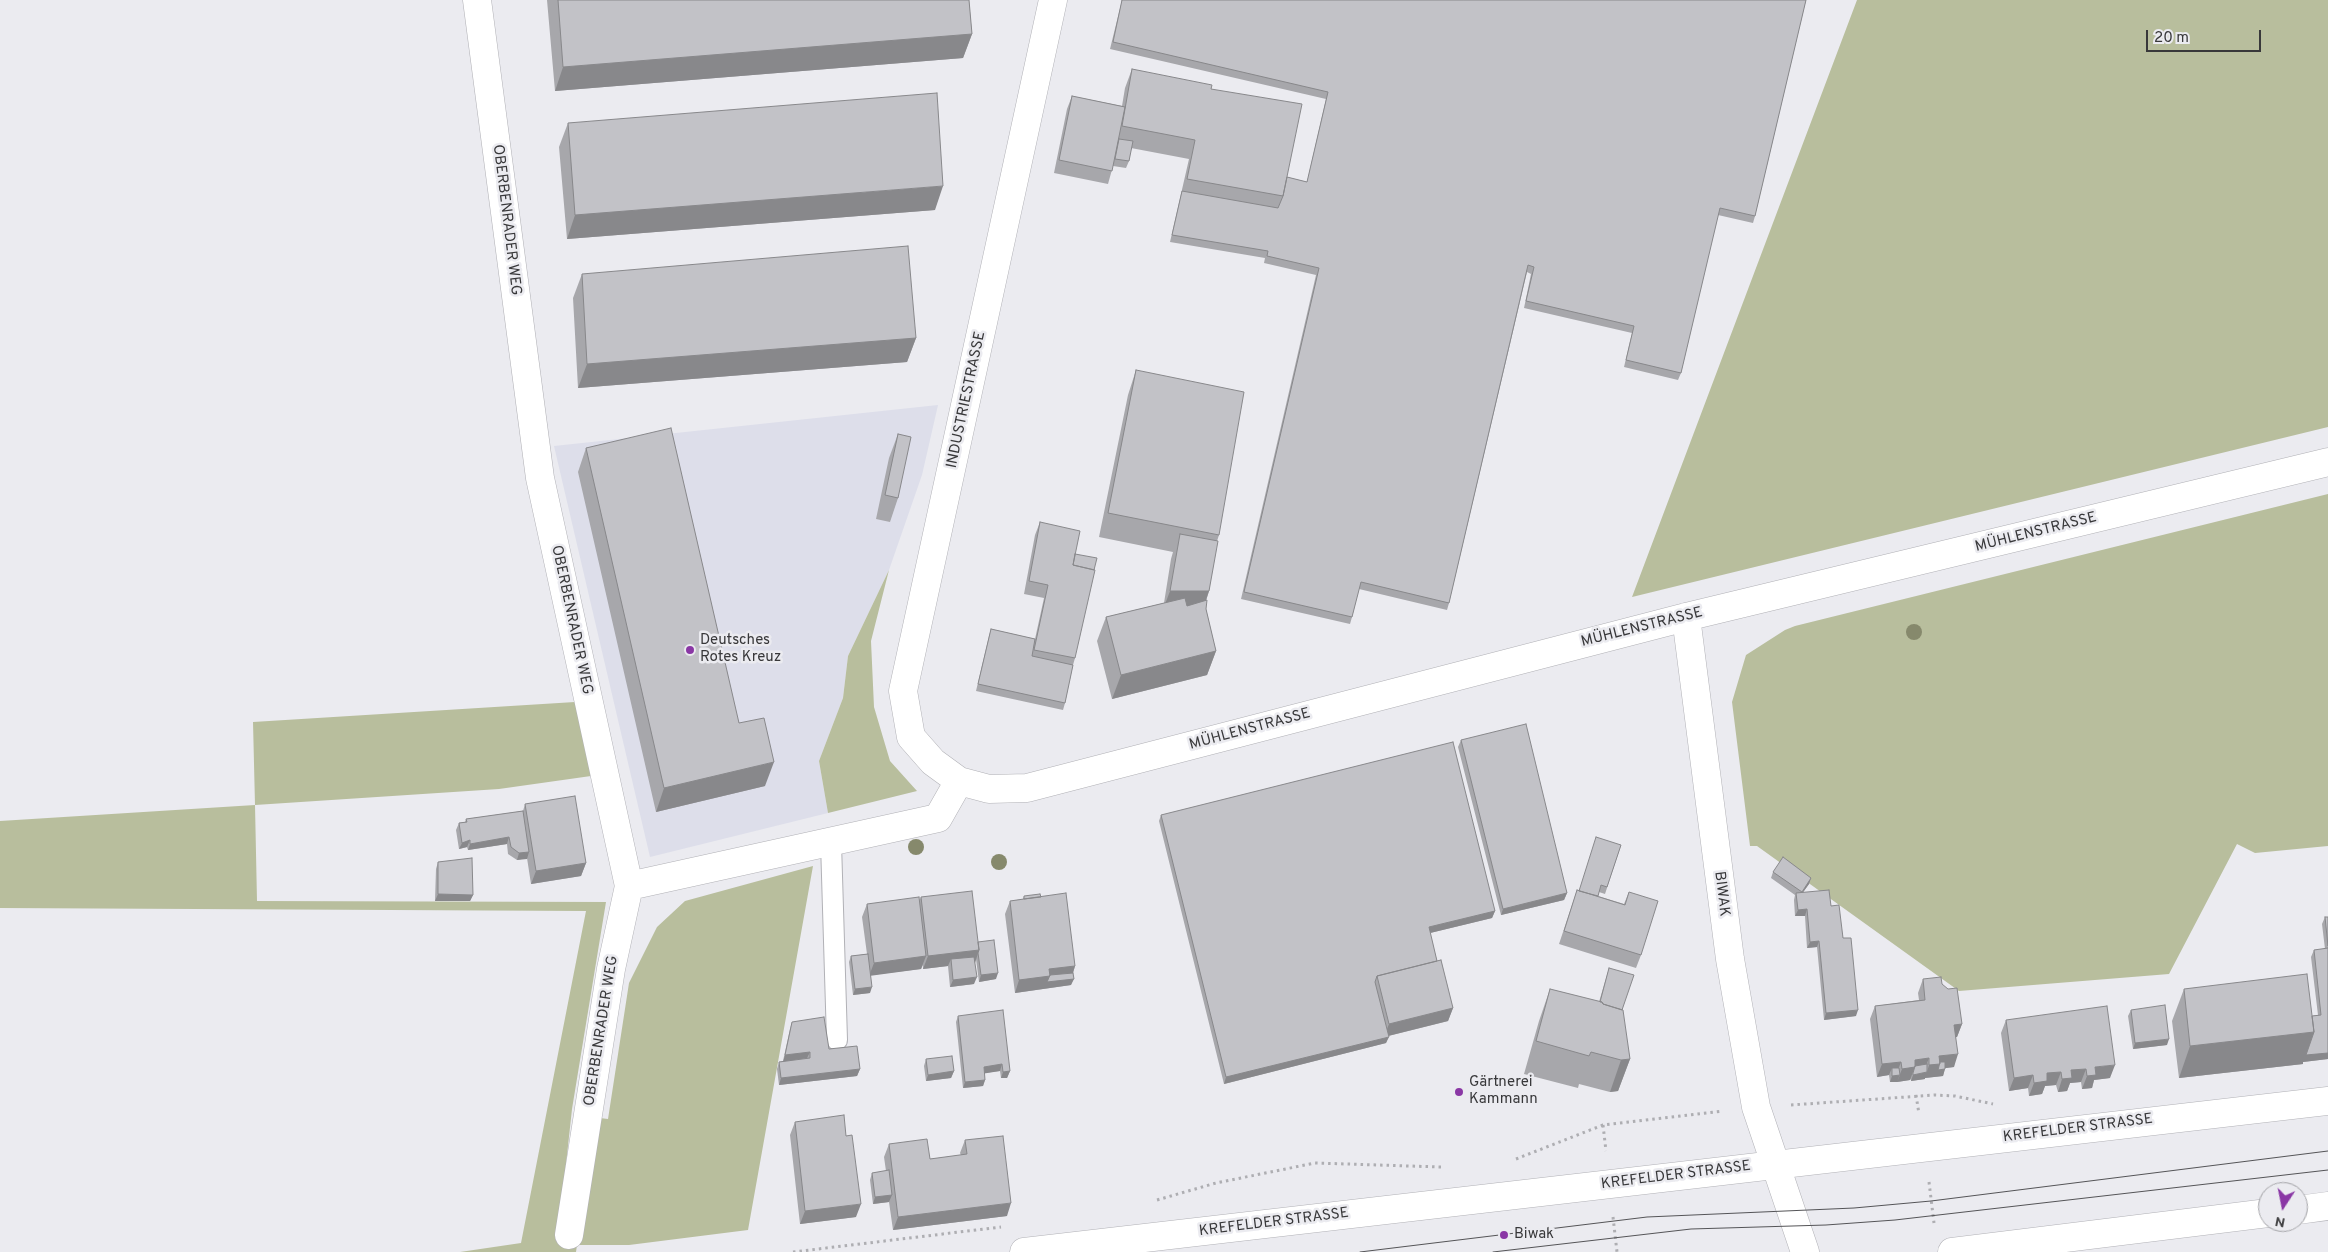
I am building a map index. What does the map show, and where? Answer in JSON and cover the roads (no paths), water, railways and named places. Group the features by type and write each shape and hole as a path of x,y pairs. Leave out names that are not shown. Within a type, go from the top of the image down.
{"street":[{"name":"OBERBENRADER WEG","path":"477,0 540,478 629,886 611,969 569,1236"},
{"name":"INDUSTRIESTRASSE","path":"958,780 932,762 911,737 903,691 1054,0"},
{"name":"MÜHLENSTRASSE","path":"958,780 989,789 1028,788 1686,617 2328,462"},
{"name":"BIWAK","path":"1686,617 1730,958 1756,1107 1777,1164 1805,1252"},
{"path":"629,886 938,818 958,780"},
{"name":"KREFELDER STRASSE","path":"1024,1252 2328,1101"},
{"path":"2308,1209 2328,1206"},
{"path":"1952,1252 2258,1214"}],"lane":[{"path":"831,843 837,1040"}],"tram line":[{"path":"1360,1252 1647,1217 1854,1208 1931,1201 2328,1151"},
{"path":"1493,1252 1691,1229 1826,1225 1895,1220 2328,1170"}],"place":[{"name":"Deutsches Rotes Kreuz","path":"690,650"},
{"name":"Gärtnerei Kammann","path":"1459,1092"},
{"name":"Biwak","path":"1504,1235"}]}
